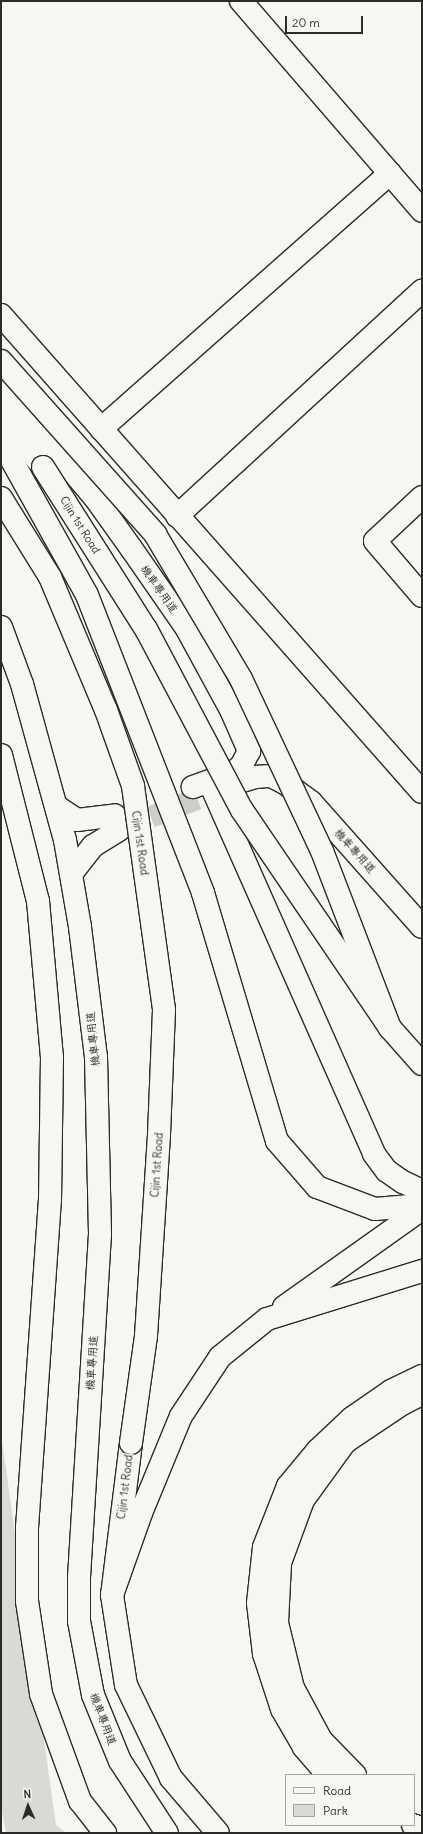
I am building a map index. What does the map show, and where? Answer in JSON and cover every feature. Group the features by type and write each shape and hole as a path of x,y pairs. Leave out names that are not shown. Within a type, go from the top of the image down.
{"street":[{"path":"241,1 422,211"},
{"path":"101,429 390,174"},
{"path":"177,516 422,291"},
{"path":"1,315 422,792"},
{"path":"1,361 155,534 241,679 322,851 390,1028"},
{"name":"機車專用道","path":"1,389 10,397 96,499 187,629 232,712 249,751 271,776 285,783 311,802 422,927"},
{"name":"Cijin 1st Road","path":"1,414 43,467 146,629 242,810 390,1028 422,1064"},
{"path":"1,441 87,595 203,893 277,1141 317,1187 375,1210 422,1206"},
{"name":"Cijin 1st Road","path":"1,498 50,577 106,710 133,786 164,1010 159,1135 146,1336 112,1595 126,1685 171,1778 218,1833"},
{"path":"422,498 375,541 422,596"},
{"name":"機車專用道","path":"1,627 22,684 65,840 80,927 96,1057 100,1234 80,1561 79,1621 93,1695 120,1761 167,1833"},
{"path":"201,792 234,772 242,765 249,751"},
{"path":"1,755 38,901 52,1057 50,1199 27,1527 27,1601 41,1694 80,1801 105,1833"},
{"path":"201,792 255,776 271,776"},
{"path":"201,792 374,1154 387,1171 403,1182 422,1191"},
{"path":"56,806 77,820 117,822 93,846 71,874"},
{"path":"112,1595 141,1513 181,1416 220,1357 267,1319 422,1209"},
{"path":"267,1319 422,1271"},
{"path":"327,1774 304,1747 282,1709 264,1654 258,1603 264,1547 288,1486 318,1450 352,1418 391,1391 422,1376"},
{"path":"354,1774 321,1740 294,1688 277,1623 280,1563 303,1500 345,1442 402,1404 422,1394"}],"green space":[{"path":"1,1434 56,1825 66,1833 6,1833 1,1806"}],"tunnel":[{"path":"120,829 197,799"}]}
